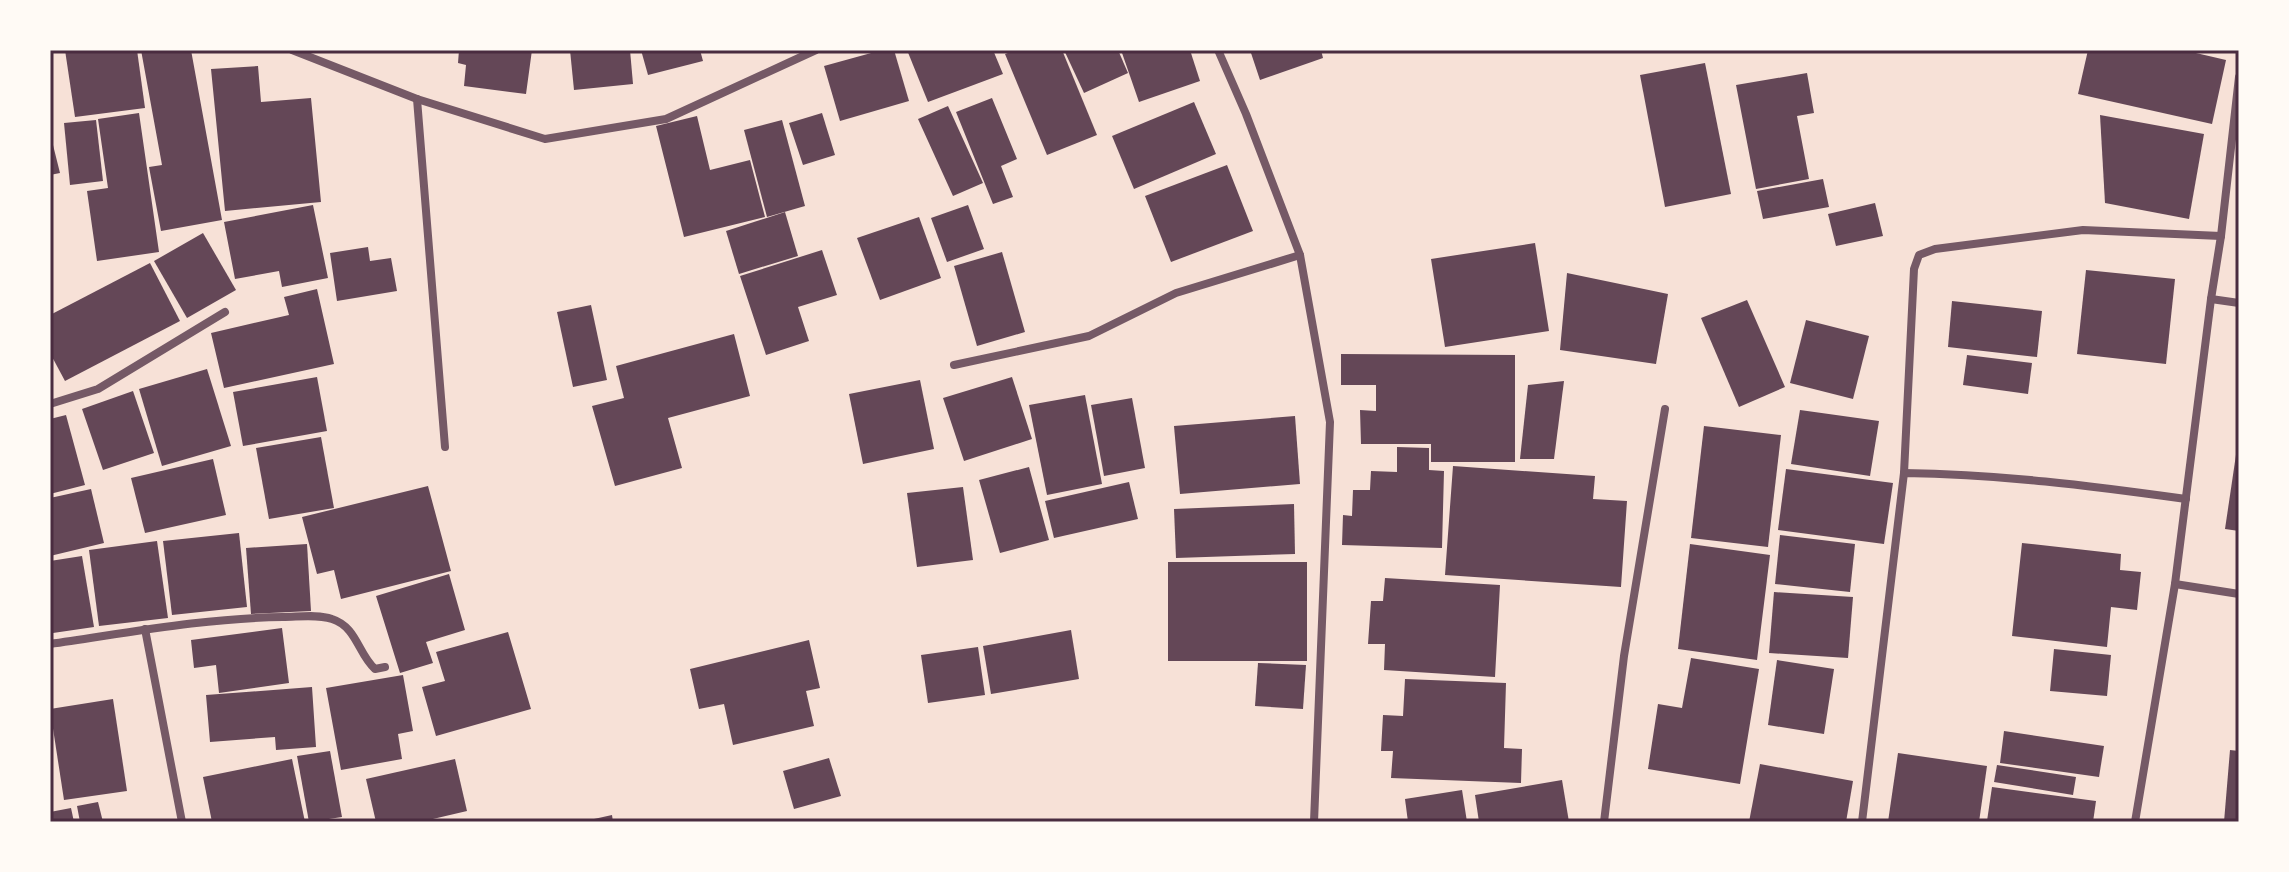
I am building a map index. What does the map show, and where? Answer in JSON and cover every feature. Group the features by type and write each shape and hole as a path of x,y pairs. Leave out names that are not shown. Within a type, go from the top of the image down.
{"street":[{"path":"292,50 417,99 545,139 666,119 816,50"},
{"path":"1218,50 1300,255 1330,422 1314,822"},
{"path":"2135,822 2175,584 2239,77"},
{"path":"417,99 445,447"},
{"path":"1862,822 1904,473 1914,269 1919,255 1935,249 2083,230 2221,236"},
{"path":"954,365 1089,336 1176,293 1300,255"},
{"path":"2211,299 2239,303"},
{"path":"50,404 98,389 225,312"},
{"path":"1604,822 1624,656 1665,409"},
{"path":"1904,473 2004,477 2186,499"},
{"path":"2175,584 2239,594"},
{"path":"50,644 145,629 257,617 333,619 347,627 358,640 367,661 375,669 385,667"},
{"path":"145,629 182,822"}],"building":[{"path":"65,50 137,50 145,108 75,117"},
{"path":"141,50 191,50 222,220 161,231 149,167 162,165"},
{"path":"459,50 532,50 526,94 464,86 466,65 458,63"},
{"path":"570,50 630,50 633,84 574,90"},
{"path":"641,50 700,50 703,61 648,75"},
{"path":"882,50 894,50 909,101 840,121 824,66"},
{"path":"907,50 993,50 1003,74 928,102"},
{"path":"1016,50 1062,50 1097,135 1047,155 1005,54"},
{"path":"1064,50 1118,50 1128,73 1084,93"},
{"path":"1121,50 1190,50 1200,81 1139,102"},
{"path":"1250,50 1321,50 1323,58 1260,80"},
{"path":"2088,50 2183,50 2226,60 2212,124 2078,94"},
{"path":"1705,63 1731,194 1665,207 1640,75"},
{"path":"258,66 261,102 311,98 321,202 225,211 211,69"},
{"path":"1807,73 1814,113 1797,116 1809,179 1756,189 1736,85"},
{"path":"992,98 1017,159 1001,166 1013,197 993,204 956,112"},
{"path":"1194,102 1216,154 1134,189 1112,136"},
{"path":"948,106 983,183 953,196 918,119"},
{"path":"139,113 159,252 97,261 87,191 108,188 98,119"},
{"path":"822,113 835,155 803,165 789,123"},
{"path":"2100,115 2204,134 2189,219 2105,203"},
{"path":"697,116 710,170 750,160 765,217 684,237 656,126"},
{"path":"96,120 103,181 70,185 64,123"},
{"path":"782,120 805,206 767,217 744,130"},
{"path":"50,133 60,173 50,175"},
{"path":"1227,165 1253,231 1171,262 1145,196"},
{"path":"1823,179 1829,207 1763,219 1757,191"},
{"path":"1875,203 1883,236 1836,246 1828,214"},
{"path":"313,205 328,278 282,287 279,271 235,279 224,222"},
{"path":"968,205 984,249 947,262 931,218"},
{"path":"785,212 798,256 739,274 726,231"},
{"path":"919,217 941,278 880,300 857,238"},
{"path":"203,233 236,290 187,318 154,261"},
{"path":"1535,243 1549,331 1445,347 1431,259"},
{"path":"368,247 370,261 391,258 397,291 337,301 330,253"},
{"path":"822,250 837,295 798,307 809,341 766,355 740,276"},
{"path":"1002,252 1025,332 977,346 954,266"},
{"path":"150,263 180,321 65,381 50,353 50,315"},
{"path":"2086,270 2175,279 2166,364 2077,354"},
{"path":"1567,273 1668,294 1656,364 1560,350"},
{"path":"317,289 334,364 224,388 211,333 289,315 284,297"},
{"path":"1747,300 1785,387 1739,407 1701,318"},
{"path":"1952,301 2042,311 2037,357 1948,347"},
{"path":"591,305 607,380 573,387 557,312"},
{"path":"1806,320 1869,336 1853,399 1790,383"},
{"path":"734,334 750,396 668,418 682,468 615,486 592,406 624,398 616,366"},
{"path":"1341,354 1515,355 1515,462 1431,462 1431,444 1361,444 1360,410 1376,411 1376,385 1341,385"},
{"path":"1967,355 2032,363 2028,394 1963,385"},
{"path":"207,369 231,446 162,466 139,389"},
{"path":"317,377 327,431 243,446 233,392"},
{"path":"1012,377 1032,439 964,461 943,398"},
{"path":"920,380 934,449 863,464 849,394"},
{"path":"1564,381 1554,459 1520,459 1528,385"},
{"path":"133,391 154,453 103,470 82,409"},
{"path":"1085,395 1102,484 1047,495 1029,405"},
{"path":"1132,398 1145,468 1104,476 1091,405"},
{"path":"1800,410 1879,421 1870,476 1791,464"},
{"path":"66,415 85,485 50,494 50,419"},
{"path":"1295,416 1300,484 1180,494 1174,426"},
{"path":"1704,426 1781,435 1768,547 1691,538"},
{"path":"321,437 334,508 269,519 256,448"},
{"path":"1397,447 1429,448 1429,470 1444,471 1442,548 1342,545 1343,515 1352,516 1353,490 1370,490 1371,471 1397,472"},
{"path":"2239,449 2239,531 2225,529"},
{"path":"213,459 226,515 145,533 131,478"},
{"path":"1453,466 1595,476 1593,499 1627,501 1621,587 1445,575"},
{"path":"1029,467 1049,540 1000,553 979,480"},
{"path":"1786,469 1893,483 1884,544 1778,530"},
{"path":"1129,482 1138,519 1054,538 1045,501"},
{"path":"428,486 451,571 341,599 334,570 317,574 302,517"},
{"path":"963,487 973,560 917,567 907,493"},
{"path":"91,489 104,543 50,556 50,498"},
{"path":"1294,504 1295,554 1176,558 1174,509"},
{"path":"239,533 247,607 172,615 163,541"},
{"path":"1780,535 1855,544 1850,592 1775,584"},
{"path":"157,541 168,618 99,626 89,550"},
{"path":"2022,543 2121,554 2120,570 2141,572 2137,610 2111,607 2107,647 2012,636"},
{"path":"307,544 311,611 251,614 246,548"},
{"path":"1690,544 1770,555 1757,660 1678,649"},
{"path":"82,556 94,627 53,633 50,561"},
{"path":"1168,562 1307,562 1307,661 1168,661"},
{"path":"449,574 465,630 426,642 433,663 400,673 376,596"},
{"path":"1385,578 1500,585 1495,677 1384,670 1385,644 1368,644 1371,601 1383,601"},
{"path":"1774,592 1853,597 1848,658 1769,653"},
{"path":"282,628 289,683 219,693 216,665 194,668 191,640"},
{"path":"1071,630 1079,679 991,694 983,646"},
{"path":"508,632 531,709 436,736 422,687 445,681 436,652"},
{"path":"809,640 820,688 806,691 814,726 733,745 724,704 699,709 690,669"},
{"path":"978,647 985,695 928,703 921,655"},
{"path":"2054,649 2111,655 2107,696 2050,691"},
{"path":"1691,658 1759,669 1740,784 1648,769 1658,704 1682,708"},
{"path":"1777,660 1834,669 1824,734 1768,725"},
{"path":"1258,663 1306,665 1303,709 1255,706"},
{"path":"403,675 413,731 398,734 402,759 341,770 326,688"},
{"path":"1405,679 1506,683 1504,748 1522,749 1521,783 1391,778 1393,751 1381,751 1383,715 1403,716"},
{"path":"312,687 316,747 276,750 275,737 210,742 206,695"},
{"path":"113,699 127,791 64,800 50,709"},
{"path":"2004,731 2104,746 2099,777 2000,763"},
{"path":"2230,750 2239,751 2239,822 2224,822"},
{"path":"330,751 342,817 309,822 297,756"},
{"path":"1898,753 1987,766 1979,822 1888,822"},
{"path":"829,758 841,796 794,809 783,771"},
{"path":"292,759 305,822 212,822 203,777"},
{"path":"455,759 467,811 420,822 376,822 366,779"},
{"path":"1760,764 1853,781 1846,822 1749,822"},
{"path":"1997,765 2076,777 2073,795 1994,782"},
{"path":"1562,780 1569,822 1479,822 1475,795"},
{"path":"1992,787 2096,801 2093,822 1987,821"},
{"path":"1462,790 1467,822 1408,822 1405,799"},
{"path":"98,802 103,822 80,822 77,806"},
{"path":"71,808 74,822 50,822 50,812"},
{"path":"612,815 613,822 585,822 585,821"}]}
